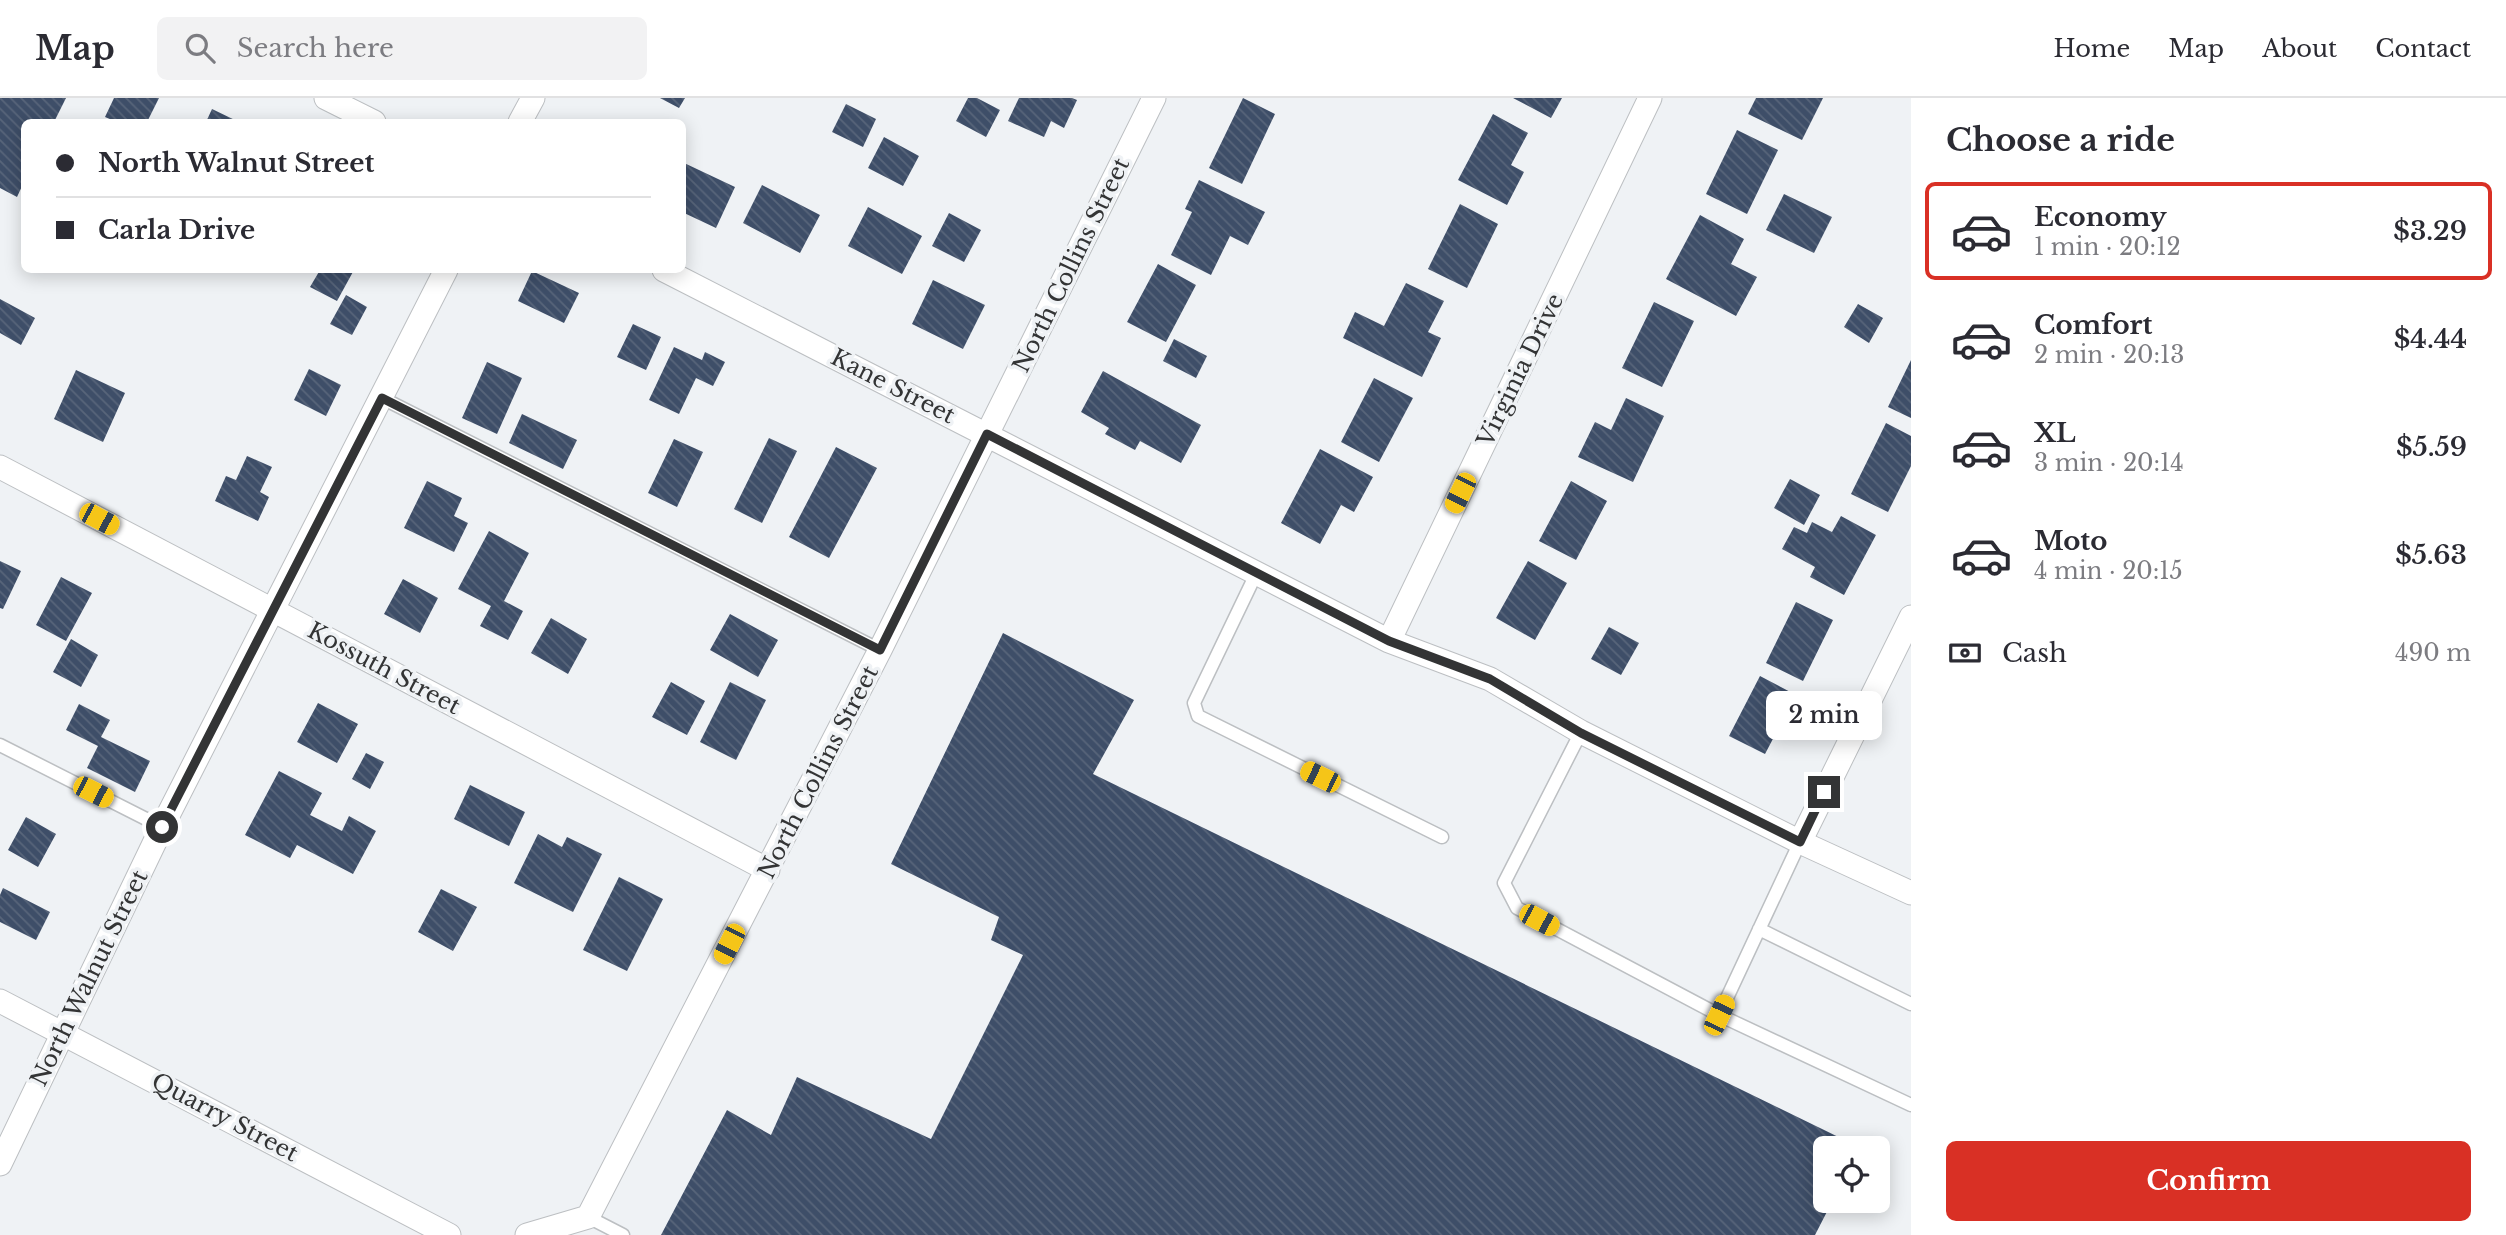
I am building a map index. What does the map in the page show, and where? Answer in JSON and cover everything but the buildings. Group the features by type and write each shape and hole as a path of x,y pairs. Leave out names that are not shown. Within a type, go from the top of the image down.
{"street":[{"path":"326,98 368,119"},
{"path":"522,119 533,98"},
{"name":"North Collins Street","path":"588,1217 880,650 1154,98"},
{"name":"Virginia Drive","path":"1389,641 1650,98"},
{"name":"North Walnut Street","path":"0,1164 162,827 444,273"},
{"name":"Kane Street","path":"670,273 1389,641 1490,679 1581,733 1800,842 1911,893"},
{"name":"Kossuth Street","path":"0,467 768,870"},
{"path":"1800,842 1911,617"},
{"name":"Quarry Street","path":"0,1001 449,1235"},
{"path":"527,1235 588,1217"}],"lane":[{"path":"382,398 880,650"},
{"path":"1256,574 1194,703 1198,716 1442,837"},
{"path":"1581,733 1504,883 1517,908 1719,1015 1911,1105"},
{"path":"0,745 162,827"},
{"path":"1719,1015 1800,842"},
{"path":"1759,929 1911,1004"},
{"path":"588,1217 623,1235"}],"route":[{"path":"162,827 382,398 880,650 987,434 1389,641 1490,679 1581,733 1800,842 1824,792"}]}
